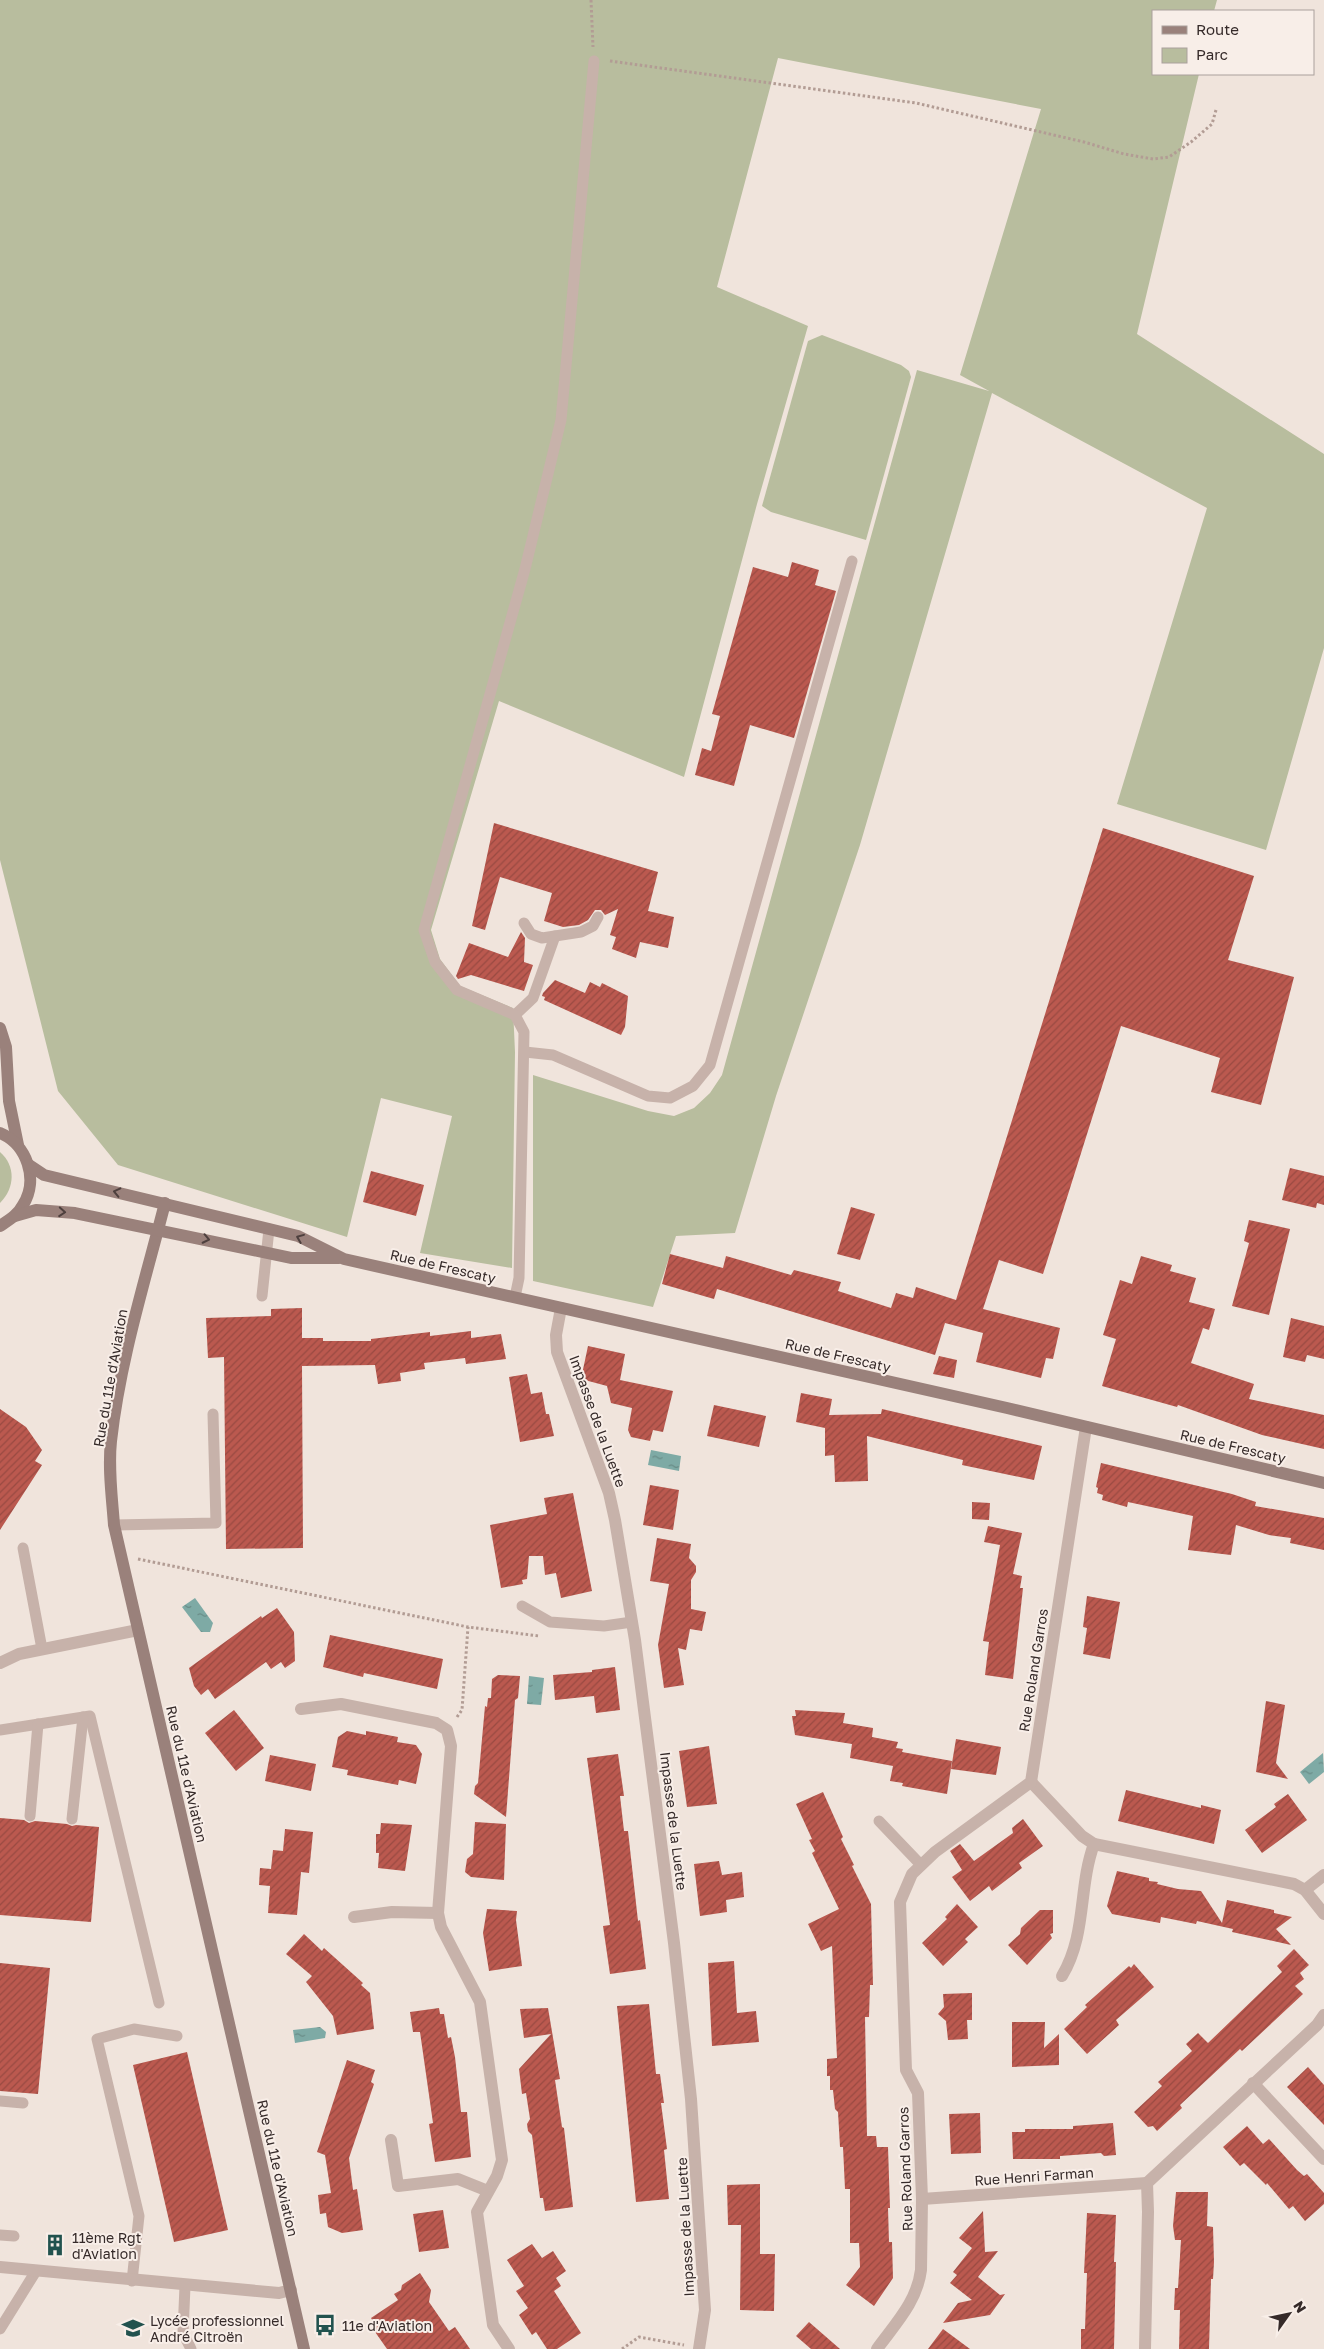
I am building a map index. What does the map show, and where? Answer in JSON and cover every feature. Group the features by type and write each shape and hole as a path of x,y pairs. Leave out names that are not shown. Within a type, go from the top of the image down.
{"street":[{"path":"0,1028 6,1047 9,1100 18,1145 29,1165 31,1178 24,1205 14,1216 0,1226"},
{"path":"0,1133 18,1145"},
{"name":"Rue de Frescaty","path":"29,1165 44,1175 298,1236 344,1258 1324,1483"},
{"name":"Rue du 11e d'Aviation","path":"164,1203 138,1308 111,1442 110,1483 114,1525 304,2349"},
{"name":"Rue de Frescaty","path":"14,1216 36,1210 75,1213 292,1258 344,1258"},
{"name":"Impasse de la Luette","path":"561,1308 556,1335 557,1352 608,1493 615,1520 632,1622 674,1943 691,2099 705,2310 699,2348"},
{"name":"Rue Roland Garros","path":"877,2349 912,2301 917,2291 921,2270 922,2200 918,2094 906,2070 900,1902 904,1888 912,1874 921,1864 1031,1782 1086,1427"},
{"path":"0,1663 19,1654 138,1630"},
{"path":"301,1709 341,1704 436,1723 447,1730 451,1746 438,1913 441,1927 480,2002 502,2160 497,2176 477,2212 493,2325 509,2349"},
{"path":"1031,1782 1082,1836 1094,1844 1294,1884 1305,1890 1324,1914"},
{"path":"1062,1976 1071,1961 1078,1940 1089,1858 1094,1844"},
{"path":"1305,1890 1324,1875"},
{"path":"354,1917 392,1912 438,1913"},
{"path":"1144,2349 1148,2212 1147,2183 1317,2025 1324,2014"},
{"path":"1253,2083 1324,2160"},
{"path":"391,2140 398,2186 458,2179 488,2192"},
{"name":"Rue Henri Farman","path":"922,2200 1147,2183"},
{"path":"0,2267 185,2286 279,2293 291,2290"}],"lane":[{"path":"515,1298 519,1278 524,1032 515,1015 457,990 435,962 424,930 525,569 561,420 594,62"},
{"path":"525,1052 553,1055 648,1096 670,1098 693,1086 710,1066 852,561"},
{"path":"524,923 531,934 542,938 581,932 593,926 598,917"},
{"path":"515,1015 534,998 555,936"},
{"path":"262,1296 265,1252 269,1229"},
{"path":"114,1525 216,1523 213,1414"},
{"path":"23,1548 42,1649"},
{"path":"522,1606 550,1622 604,1626 632,1622"},
{"path":"0,1730 90,1716 159,2002"},
{"path":"72,1819 83,1717"},
{"path":"30,1816 38,1724"},
{"path":"879,1821 921,1864"},
{"path":"132,2280 139,2216 97,2039 134,2030 177,2036"},
{"path":"0,2101 23,2103"},
{"path":"0,2235 14,2236"},
{"path":"0,2329 36,2271"},
{"path":"185,2286 183,2333 191,2349"}],"path":[{"path":"591,0 594,62 618,61 916,103 1084,142 1124,154 1153,159 1169,157 1191,142 1212,124 1216,110"},
{"path":"122,1562 140,1559 468,1627 542,1636"},
{"path":"462,1710 468,1627"},
{"path":"622,2349 639,2337 699,2348"}],"green space":[{"path":"0,0 1217,0 1214,10 1152,10 1152,75 1199,75 1137,334 1324,454 1324,648 1266,850 1117,804 1207,508 992,393 860,845 776,1096 735,1233 676,1236 653,1307 533,1281 533,1075 648,1111 674,1116 694,1108 710,1093 722,1075 917,370 989,391 960,375 1041,109 778,58 717,287 808,326 757,504 684,777 499,701 431,930 440,959 460,986 513,1008 515,1052 512,1268 420,1253 452,1116 381,1098 347,1237 118,1165 58,1091 0,860"},
{"path":"822,335 901,365 909,371 911,377 866,540 771,512 762,506 808,341"},
{"path":"0,1152 9,1164 12,1177 9,1191 0,1203"}],"water":[{"path":"651,1450 681,1456 679,1471 648,1465"},
{"path":"195,1598 213,1623 210,1632 201,1632 182,1607"},
{"path":"529,1676 544,1678 541,1705 527,1704"},
{"path":"1323,1753 1324,1772 1309,1784 1300,1772"},
{"path":"320,2027 326,2032 325,2038 295,2043 293,2030"}],"building":[{"path":"792,562 819,570 815,585 836,591 794,738 750,725 734,786 695,775 702,748 711,751 720,716 712,714 753,567 788,577"},
{"path":"494,823 658,872 648,911 674,917 668,948 640,942 636,958 612,949 616,937 610,935 618,909 605,915 601,910 595,910 588,920 579,925 563,927 544,921 552,893 500,877 485,930 472,926"},
{"path":"1103,828 1254,876 1228,960 1294,977 1261,1105 1211,1092 1220,1058 1121,1026 1043,1274 999,1260 983,1309 1060,1328 1053,1359 1046,1358 1041,1378 976,1362 983,1333 945,1323 935,1355 717,1289 714,1299 662,1284 670,1254 723,1268 726,1256 791,1275 794,1270 841,1282 838,1291 891,1308 896,1293 913,1298 916,1287 956,1300"},
{"path":"521,932 525,938 524,962 533,965 524,991 471,975 458,979 456,976 469,943 508,957"},
{"path":"555,980 585,993 590,982 600,987 602,983 628,996 625,1027 621,1035 544,1000 543,993"},
{"path":"1290,1168 1324,1176 1324,1205 1317,1203 1316,1208 1282,1200"},
{"path":"371,1171 424,1185 416,1216 363,1202"},
{"path":"851,1207 875,1214 860,1260 837,1254"},
{"path":"1249,1220 1290,1229 1269,1315 1232,1306 1249,1243 1244,1241"},
{"path":"1141,1256 1172,1265 1170,1271 1196,1278 1189,1302 1215,1309 1209,1330 1203,1328 1191,1363 1254,1384 1249,1399 1324,1415 1324,1449 1262,1435 1178,1405 1177,1407 1102,1386 1116,1339 1103,1335 1120,1280 1132,1284"},
{"path":"302,1308 302,1338 323,1338 323,1341 371,1341 371,1339 430,1332 430,1336 471,1331 471,1338 501,1334 506,1359 466,1364 465,1358 424,1363 425,1369 400,1373 401,1381 378,1384 375,1365 302,1366 303,1548 226,1549 224,1357 208,1358 206,1318 271,1316 271,1309"},
{"path":"1291,1318 1324,1326 1324,1359 1307,1355 1305,1362 1283,1357"},
{"path":"588,1346 625,1354 620,1380 673,1391 663,1432 653,1430 650,1441 631,1437 628,1430 632,1408 611,1403 607,1386 581,1379"},
{"path":"939,1356 957,1360 954,1378 933,1374"},
{"path":"527,1374 531,1394 542,1392 546,1414 549,1414 554,1436 520,1442 509,1377"},
{"path":"801,1393 832,1399 829,1415 881,1414 882,1409 1042,1446 1034,1480 962,1465 963,1460 867,1436 868,1481 835,1482 834,1455 825,1456 825,1428 796,1422"},
{"path":"714,1405 766,1416 759,1447 707,1436"},
{"path":"0,1409 26,1427 42,1450 35,1461 42,1465 0,1530"},
{"path":"1101,1463 1232,1494 1256,1502 1255,1506 1324,1518 1324,1550 1290,1543 1291,1538 1269,1535 1236,1525 1231,1555 1188,1550 1193,1516 1128,1502 1127,1507 1102,1500 1103,1495 1097,1493 1098,1488 1096,1487"},
{"path":"650,1485 679,1490 673,1530 643,1525"},
{"path":"573,1493 592,1591 561,1598 556,1573 545,1575 543,1556 529,1556 527,1579 522,1580 523,1584 501,1588 490,1525 547,1514 544,1498"},
{"path":"972,1502 990,1503 989,1520 972,1519"},
{"path":"988,1526 1022,1533 1013,1574 1022,1576 1020,1588 1023,1588 1013,1679 985,1675 989,1642 983,1641 1000,1545 984,1542"},
{"path":"657,1538 691,1544 689,1558 696,1566 696,1572 691,1580 691,1609 706,1612 702,1631 690,1629 686,1650 678,1648 684,1685 664,1688 658,1645 669,1584 650,1581"},
{"path":"1087,1596 1120,1602 1110,1659 1083,1654 1087,1628 1083,1627"},
{"path":"277,1608 294,1632 295,1661 285,1668 281,1662 271,1669 266,1662 215,1699 208,1689 201,1695 194,1686 189,1668 261,1616 262,1618"},
{"path":"330,1635 443,1659 437,1689 364,1673 363,1677 323,1667"},
{"path":"615,1667 620,1710 596,1713 594,1696 555,1700 553,1675 592,1672 592,1670"},
{"path":"498,1675 520,1676 518,1698 515,1700 506,1817 474,1794 475,1786 478,1783 485,1706 487,1707 488,1698 491,1698 492,1679"},
{"path":"1266,1701 1285,1705 1276,1763 1288,1779 1256,1772"},
{"path":"234,1710 264,1748 236,1771 205,1733"},
{"path":"795,1710 845,1713 843,1723 873,1728 872,1737 898,1742 896,1748 903,1749 902,1752 952,1761 947,1794 902,1786 903,1783 890,1781 893,1766 850,1758 852,1744 795,1735 792,1716 796,1716"},
{"path":"347,1731 366,1735 366,1731 398,1737 397,1742 416,1745 422,1754 416,1784 399,1780 398,1785 347,1775 348,1770 332,1767 338,1737"},
{"path":"956,1739 1001,1747 996,1775 951,1769"},
{"path":"709,1746 717,1804 687,1807 679,1751"},
{"path":"618,1754 624,1796 620,1796 624,1831 628,1831 638,1921 640,1920 646,1969 610,1974 603,1926 610,1925 587,1758"},
{"path":"270,1755 316,1764 311,1791 265,1781"},
{"path":"1126,1790 1201,1808 1201,1805 1221,1810 1214,1844 1118,1821"},
{"path":"823,1792 843,1837 841,1839 854,1865 852,1866 871,1904 873,1985 870,1985 869,2017 865,2017 867,2136 876,2136 877,2147 888,2147 889,2242 892,2242 893,2278 874,2306 846,2285 860,2267 859,2243 850,2243 850,2189 845,2189 843,2147 840,2147 838,2112 835,2109 833,2090 830,2090 830,2076 827,2076 827,2059 837,2058 832,1946 821,1951 808,1924 839,1909 812,1853 815,1851 809,1840 812,1839 796,1804"},
{"path":"1288,1794 1307,1820 1262,1853 1245,1830 1276,1807 1274,1804"},
{"path":"0,1818 24,1820 29,1823 35,1821 72,1826 99,1827 91,1922 0,1915"},
{"path":"1023,1819 1043,1846 1019,1863 1022,1868 992,1891 989,1886 970,1901 952,1877 962,1870 950,1851 960,1844 974,1861 1013,1833 1012,1828"},
{"path":"475,1822 506,1824 504,1880 471,1877 465,1872 467,1859 473,1854"},
{"path":"381,1823 412,1825 405,1871 378,1868 379,1853 376,1853 376,1834 380,1834"},
{"path":"285,1829 313,1832 309,1873 301,1872 297,1915 268,1913 270,1886 259,1885 260,1868 271,1869 273,1850 283,1851"},
{"path":"719,1861 722,1875 742,1872 744,1897 726,1900 727,1912 700,1916 694,1864"},
{"path":"1117,1871 1149,1878 1149,1881 1178,1889 1201,1891 1222,1923 1227,1900 1274,1910 1274,1913 1292,1917 1276,1929 1291,1945 1232,1932 1233,1929 1197,1921 1196,1924 1161,1917 1160,1923 1112,1914 1107,1906"},
{"path":"957,1904 978,1927 965,1939 968,1942 943,1966 922,1943 947,1919 945,1917"},
{"path":"487,1909 517,1911 516,1920 522,1966 489,1971 483,1933"},
{"path":"1040,1910 1053,1910 1053,1933 1050,1934 1052,1938 1027,1965 1008,1945 1020,1934 1021,1928"},
{"path":"304,1934 322,1951 324,1948 363,1983 361,1985 370,1993 374,2029 337,2035 333,2016 306,1982 312,1976 286,1954"},
{"path":"1294,1949 1309,1965 1300,1973 1304,1979 1295,1986 1303,1994 1180,2105 1182,2108 1157,2131 1153,2126 1148,2127 1134,2112 1162,2086 1158,2082 1192,2051 1186,2044 1198,2033 1208,2043 1282,1972 1277,1966"},
{"path":"734,1961 737,2013 756,2011 759,2042 712,2046 708,1963"},
{"path":"0,1963 50,1968 38,2094 0,2091"},
{"path":"1134,1964 1154,1987 1116,2020 1119,2025 1087,2054 1064,2029 1087,2007 1085,2005 1129,1966 1131,1968"},
{"path":"972,1993 972,2020 967,2020 968,2039 948,2040 946,2021 938,2014 944,2007 943,1994"},
{"path":"649,2004 656,2074 660,2074 664,2103 661,2103 667,2149 664,2150 669,2199 636,2202 617,2006"},
{"path":"439,2008 440,2014 444,2014 448,2038 451,2037 461,2112 467,2112 471,2157 435,2162 429,2124 433,2123 420,2032 413,2032 410,2012"},
{"path":"548,2008 560,2079 555,2080 562,2127 564,2128 573,2207 545,2211 543,2198 540,2198 532,2135 528,2131 527,2124 530,2119 526,2093 522,2094 519,2069 551,2034 524,2038 520,2009"},
{"path":"1012,2022 1045,2022 1044,2048 1059,2034 1059,2065 1012,2067"},
{"path":"187,2052 228,2230 174,2242 133,2065"},
{"path":"347,2060 375,2070 371,2082 374,2084 349,2158 353,2190 357,2189 363,2230 342,2233 328,2227 326,2213 320,2214 318,2195 331,2193 325,2155 317,2152"},
{"path":"1308,2067 1324,2085 1324,2125 1287,2087"},
{"path":"980,2113 981,2153 951,2154 949,2114"},
{"path":"1113,2123 1116,2155 1104,2156 1101,2153 1060,2156 1060,2159 1013,2159 1012,2132 1025,2132 1025,2129 1073,2129 1073,2126"},
{"path":"1247,2126 1263,2144 1269,2139 1297,2170 1304,2176 1307,2174 1324,2193 1324,2204 1305,2221 1293,2206 1289,2209 1267,2183 1266,2185 1244,2163 1240,2166 1223,2147"},
{"path":"760,2184 760,2254 775,2254 774,2311 740,2310 741,2225 728,2225 727,2185"},
{"path":"1176,2192 1208,2192 1207,2226 1213,2227 1214,2262 1213,2279 1211,2279 1209,2349 1179,2349 1180,2310 1174,2310 1175,2288 1178,2288 1181,2240 1175,2240 1173,2226"},
{"path":"443,2210 449,2248 419,2252 413,2214"},
{"path":"983,2211 985,2252 998,2251 978,2277 1000,2295 1005,2294 990,2315 943,2323 958,2303 972,2300 950,2283 957,2275 953,2272 972,2248 959,2238"},
{"path":"1087,2213 1116,2215 1114,2349 1081,2349 1081,2329 1085,2329 1087,2273 1084,2273"},
{"path":"532,2244 542,2258 553,2251 566,2271 556,2278 561,2286 554,2291 581,2333 557,2349 547,2349 536,2332 532,2335 519,2315 528,2308 516,2291 524,2286 507,2260"},
{"path":"420,2273 431,2290 429,2302 449,2331 455,2327 470,2349 387,2349 373,2329 376,2326 371,2318 398,2300 394,2294 401,2290 402,2285"},
{"path":"809,2322 840,2349 811,2349 796,2336"},
{"path":"943,2329 970,2349 928,2349"}],"place":[{"name":"11ème Rgt d'Aviation","path":"55,2245"},
{"name":"11e d'Aviation","path":"325,2325"},
{"name":"Lycée professionnel André Citroën","path":"133,2328"}]}
